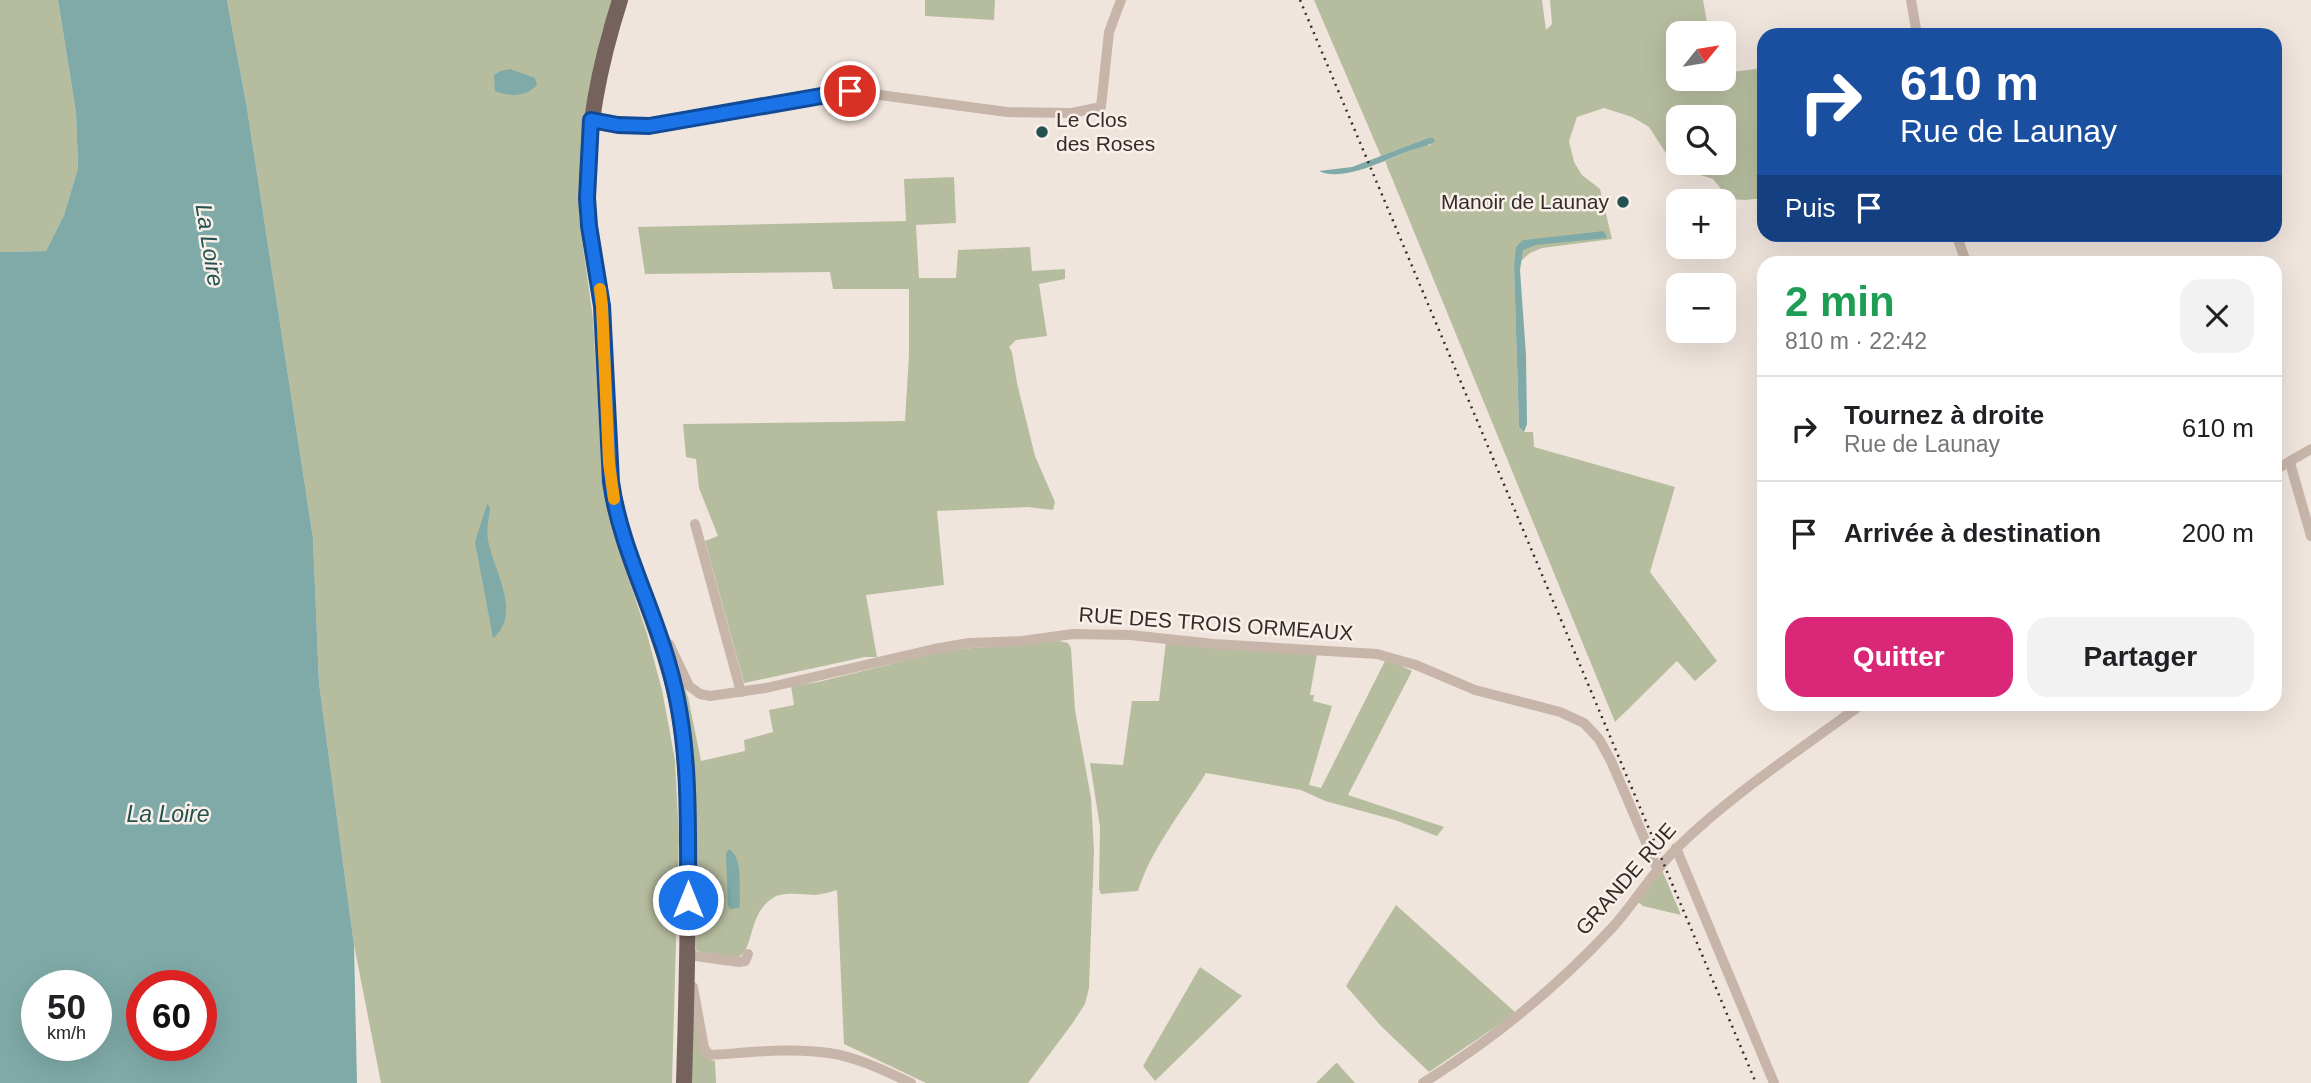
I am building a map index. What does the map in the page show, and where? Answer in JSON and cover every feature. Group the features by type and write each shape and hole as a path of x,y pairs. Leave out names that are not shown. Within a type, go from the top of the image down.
{"main road":[{"path":"620,0 608,39 591,120 587,198 602,306 609,463 614,501 625,541 670,668 687,774 688,955 684,1083"}],"street":[{"path":"591,120 618,125 649,126 850,91 1007,112 1072,113 1101,107 1110,32 1121,0"},
{"path":"1911,0 1916,28"},
{"path":"2282,467 2311,449"},
{"path":"2290,463 2311,536"},
{"path":"695,524 741,692"},
{"name":"RUE DES TROIS ORMEAUX","path":"662,643 669,644 689,686 700,695 723,696 934,649 969,643 1022,641 1073,634 1130,635 1214,644 1377,654 1416,665 1475,690 1560,712 1584,723 1599,738 1611,761 1657,868"},
{"name":"GRANDE RUE","path":"1423,1083 1503,1028 1554,985 1625,914 1657,868 1702,824 1853,711"},
{"path":"1676,848 1774,1083"},
{"path":"688,955 740,962 745,961 748,954"},
{"path":"687,982 693,987 701,1037 709,1055 809,1051 830,1053 856,1059 911,1083"}],"green space":[{"path":"0,0 58,0 76,113 78,168 64,215 46,251 0,252"},
{"path":"227,0 613,0 602,32 591,86 580,160 579,218 593,318 603,489 613,531 647,634 662,690 675,760 679,838 672,1083 381,1083 354,945 319,683 313,538 247,108"},
{"path":"925,0 995,0 994,20 925,16"},
{"path":"1314,0 1542,0 1546,30 1552,24 1550,0 1703,0 1707,21 1666,21 1666,91 1736,91 1736,72 1757,69 1757,199 1736,199 1736,189 1721,189 1713,179 1700,175 1736,175 1736,105 1666,105 1666,153 1649,127 1632,117 1604,108 1577,117 1569,141 1574,162 1582,175 1600,189 1612,239 1542,248 1530,253 1514,267 1519,427 1524,432 1533,432 1534,447 1675,487 1650,572 1717,661 1695,681 1677,661 1615,722 1385,161 1418,147 1431,145 1428,138 1381,156"},
{"path":"954,177 956,223 916,225 919,278 956,278 958,250 1030,247 1032,271 1065,269 1065,279 1039,284 1047,336 1016,340 1009,347 1035,456 1055,502 1053,510 1028,507 937,511 944,585 866,595 877,657 865,657 744,683 705,541 718,536 699,488 696,459 686,457 683,424 905,421 909,289 833,289 830,272 645,274 638,227 906,221 904,179"},
{"path":"1059,641 1068,643 1071,648 1075,710 1091,798 1094,851 1089,988 1085,1004 1028,1083 926,1083 844,1044 837,890 816,895 788,894 773,898 762,908 755,920 748,945 742,954 733,959 718,958 696,950 697,869 692,757 675,663 688,697 701,761 745,751 744,740 773,732 769,710 794,705 791,686 818,682 948,650"},
{"path":"1166,641 1317,654 1310,695 1314,695 1313,701 1332,706 1309,785 1321,788 1386,659 1412,671 1348,795 1444,827 1437,836 1395,820 1325,801 1301,790 1206,773 1159,845 1138,891 1101,894 1100,827 1090,763 1123,765 1132,701 1159,701"},
{"path":"1662,870 1681,915 1643,906 1638,902"},
{"path":"1396,905 1516,1013 1429,1072 1381,1026 1346,986"},
{"path":"1200,967 1242,996 1155,1081 1143,1066"},
{"path":"692,999 701,1049 706,1059 715,1061 716,1083 690,1083"},
{"path":"1336,1063 1355,1083 1316,1083"}],"water":[{"name":"La Loire","path":"58,0 227,0 247,108 313,538 319,683 354,945 357,1083 0,1083 0,252 46,251 64,215 78,168 76,113"},
{"path":"510,69 535,78 537,85 518,95 495,91 494,75"},
{"path":"1428,138 1435,141 1352,172 1329,174 1319,171 1352,167"},
{"path":"1604,231 1607,238 1536,245 1523,250 1520,270 1526,355 1527,424 1524,432 1519,427 1514,267 1516,247 1523,240"},
{"path":"487,504 490,507 488,540 506,604 506,617 502,628 493,638 475,542"},
{"path":"729,849 736,859 740,881 739,908 730,909 726,853"}],"railway":[{"path":"1300,0 1756,1083"}],"slow traffic":[{"path":"600,289 609,463 614,499"}],"place":[{"name":"Le Clos des Roses","path":"1042,132"},
{"name":"Manoir de Launay","path":"1623,202"}],"route":[{"path":"688,900 687,774 680,719 670,668 625,541 611,482 602,306 587,198 591,120 618,125 649,126 850,91"}]}
